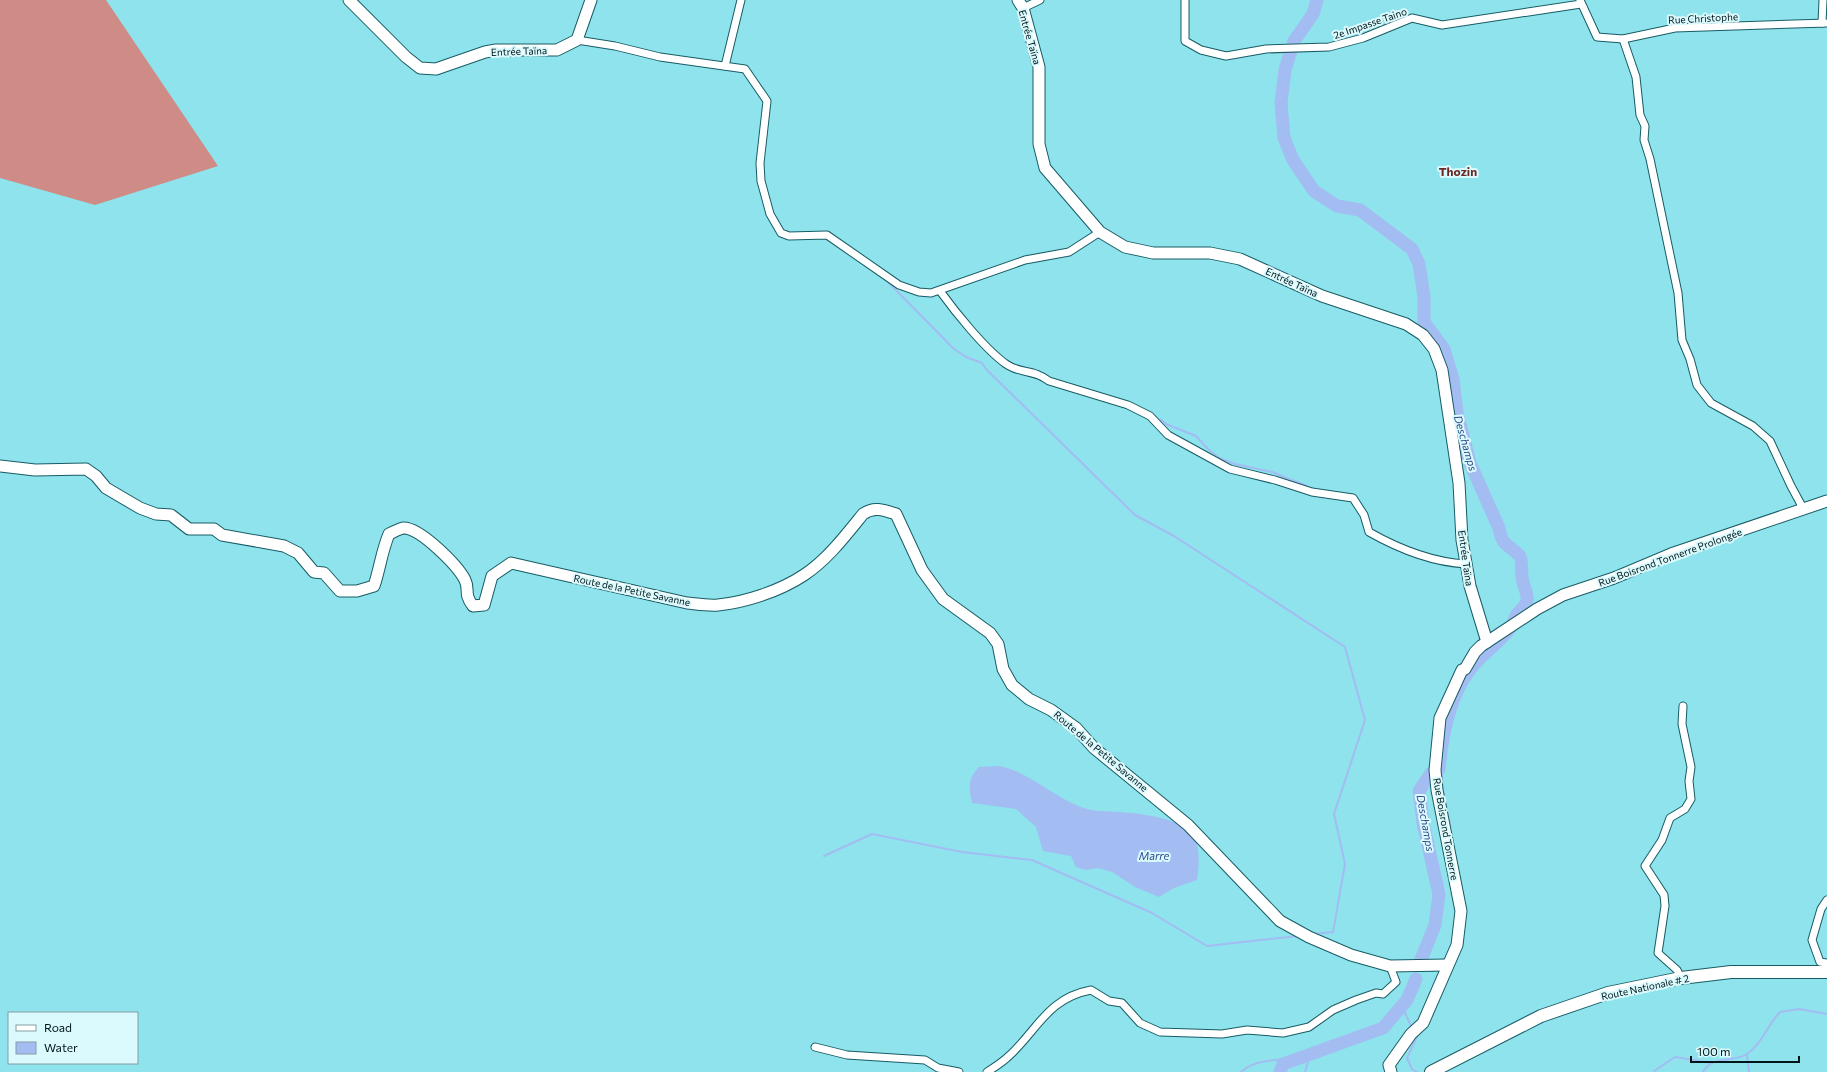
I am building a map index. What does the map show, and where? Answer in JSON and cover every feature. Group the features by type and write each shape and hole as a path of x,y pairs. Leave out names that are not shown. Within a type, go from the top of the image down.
{"main road":[{"name":"Route Nationale # 2","path":"1431,1072 1541,1016 1608,993 1681,978 1732,972 1827,972"}],"street":[{"name":"Entrée Taïna","path":"349,0 406,57 420,68 436,69 485,52 496,50 557,50 577,40"},
{"path":"591,0 577,40 615,46 660,57 745,69 767,101 760,163 761,181 770,214 781,233 789,236 827,235 899,285 919,292 940,291 1025,260 1069,252 1100,232"},
{"path":"725,66 741,0"},
{"path":"1020,4 1040,0"},
{"name":"2e Impasse Taino","path":"1185,0 1185,41 1201,50 1226,56 1266,49 1329,47 1363,38 1412,18 1442,25 1580,2"},
{"path":"1823,0 1824,23"},
{"name":"Rue Christophe","path":"1580,2 1597,37 1623,39 1675,28 1824,23"},
{"name":"Entrée Taïna","path":"1020,4 1039,67 1039,144 1045,168 1100,232 1125,247 1153,253 1210,253 1240,259 1322,296 1406,324 1423,335 1434,349 1442,370 1459,482 1462,540 1472,598 1487,642"},
{"path":"1623,39 1636,77 1640,115 1645,126 1644,140 1650,159 1678,293 1682,340 1690,359 1697,385 1711,403 1753,426 1770,442 1790,486 1804,510"},
{"path":"940,291 972,330 1006,364 1014,368 1040,374 1049,381 1128,405 1150,416 1168,435 1230,469 1275,480 1312,492 1353,498 1364,515 1369,532 1374,535 1429,559 1466,564"},
{"name":"Route de la Petite Savanne","path":"0,466 35,470 86,469 96,476 106,488 140,508 156,514 171,515 189,529 214,529 222,535 284,546 298,552 314,572 324,573 340,591 357,591 374,586 383,548 389,534 404,528 419,533 457,568 466,582 467,598 473,606 484,605 492,576 511,563 687,603 717,605 750,598 775,590 804,575 835,547 864,514 870,510 882,509 896,514 922,570 943,599 990,633 998,644 1003,669 1012,685 1029,699 1051,710 1076,728 1094,748 1183,820 1280,921 1309,937 1351,955 1390,966 1447,965"},
{"name":"Rue Boisrond Tonnerre Prolongée","path":"1537,609 1563,595 1614,578 1671,554 1827,501"},
{"name":"Rue Boisrond Tonnerre","path":"1391,1072 1389,1065 1411,1034 1420,1027 1457,945 1461,911 1435,770 1440,718 1462,670 1466,669 1475,652 1487,642 1537,609"},
{"path":"1681,978 1677,970 1658,952 1665,906 1664,895 1645,866 1662,840 1670,818 1685,809 1691,799 1688,781 1691,767 1682,724 1683,706"},
{"path":"1827,900 1821,909 1812,940 1820,962 1827,963"},
{"path":"987,1072 1009,1056 1048,1011 1074,993 1091,990 1109,1002 1122,1003 1140,1023 1160,1032 1222,1034 1247,1030 1283,1033 1308,1027 1333,1010 1356,1000 1376,993 1383,994 1396,982 1390,966"},
{"path":"815,1047 847,1055 925,1060 938,1068 959,1072"}],"shaded area":[{"path":"0,0 106,0 218,166 95,205 0,178"}],"water":[{"name":"Marre","path":"1000,766 1011,769 1032,779 1060,797 1086,809 1162,818 1183,826 1191,831 1197,843 1199,859 1197,880 1174,888 1159,897 1135,887 1112,872 1098,868 1086,870 1076,867 1071,856 1043,851 1036,827 1016,809 972,803 970,784 972,776 975,772 979,767"}],"waterway":[{"name":"Deschamps","path":"1317,0 1313,14 1294,41 1285,70 1281,103 1284,138 1293,160 1314,191 1337,206 1360,210 1412,249 1419,264 1424,297 1424,322 1444,349 1453,379 1457,413 1470,463 1504,542 1520,557 1522,579 1527,597 1526,604 1517,614 1509,630 1473,665 1462,682 1456,693 1448,718 1442,744 1439,769 1431,773 1419,791 1423,823 1439,894 1435,925 1420,962"},
{"path":"884,278 954,349 966,357 982,363 986,369 1135,515 1174,536 1345,647 1365,720 1334,814 1345,864 1333,932 1313,934"},
{"path":"1160,419 1166,424 1196,436 1219,458 1235,464 1272,472 1307,486"},
{"path":"1441,765 1443,791 1450,826"},
{"path":"824,856 872,834 962,852 1032,860 1152,913 1207,946 1297,936"},
{"name":"Deschamps","path":"1280,1072 1283,1064 1383,1028 1407,1000 1416,979"},
{"path":"1402,1006 1412,1028"},
{"path":"1703,1072 1712,1063 1742,1057 1747,1054 1757,1045 1780,1012 1799,1009 1827,1014"},
{"path":"1415,1034 1417,1037 1407,1058 1412,1069 1417,1072"},
{"path":"1305,1072 1310,1054"},
{"path":"1747,1055 1749,1072"},
{"path":"1654,1071 1675,1057 1711,1063"},
{"path":"1241,1072 1260,1062 1297,1058"}],"district":[{"name":"Thozin","path":"1458,171"}]}
